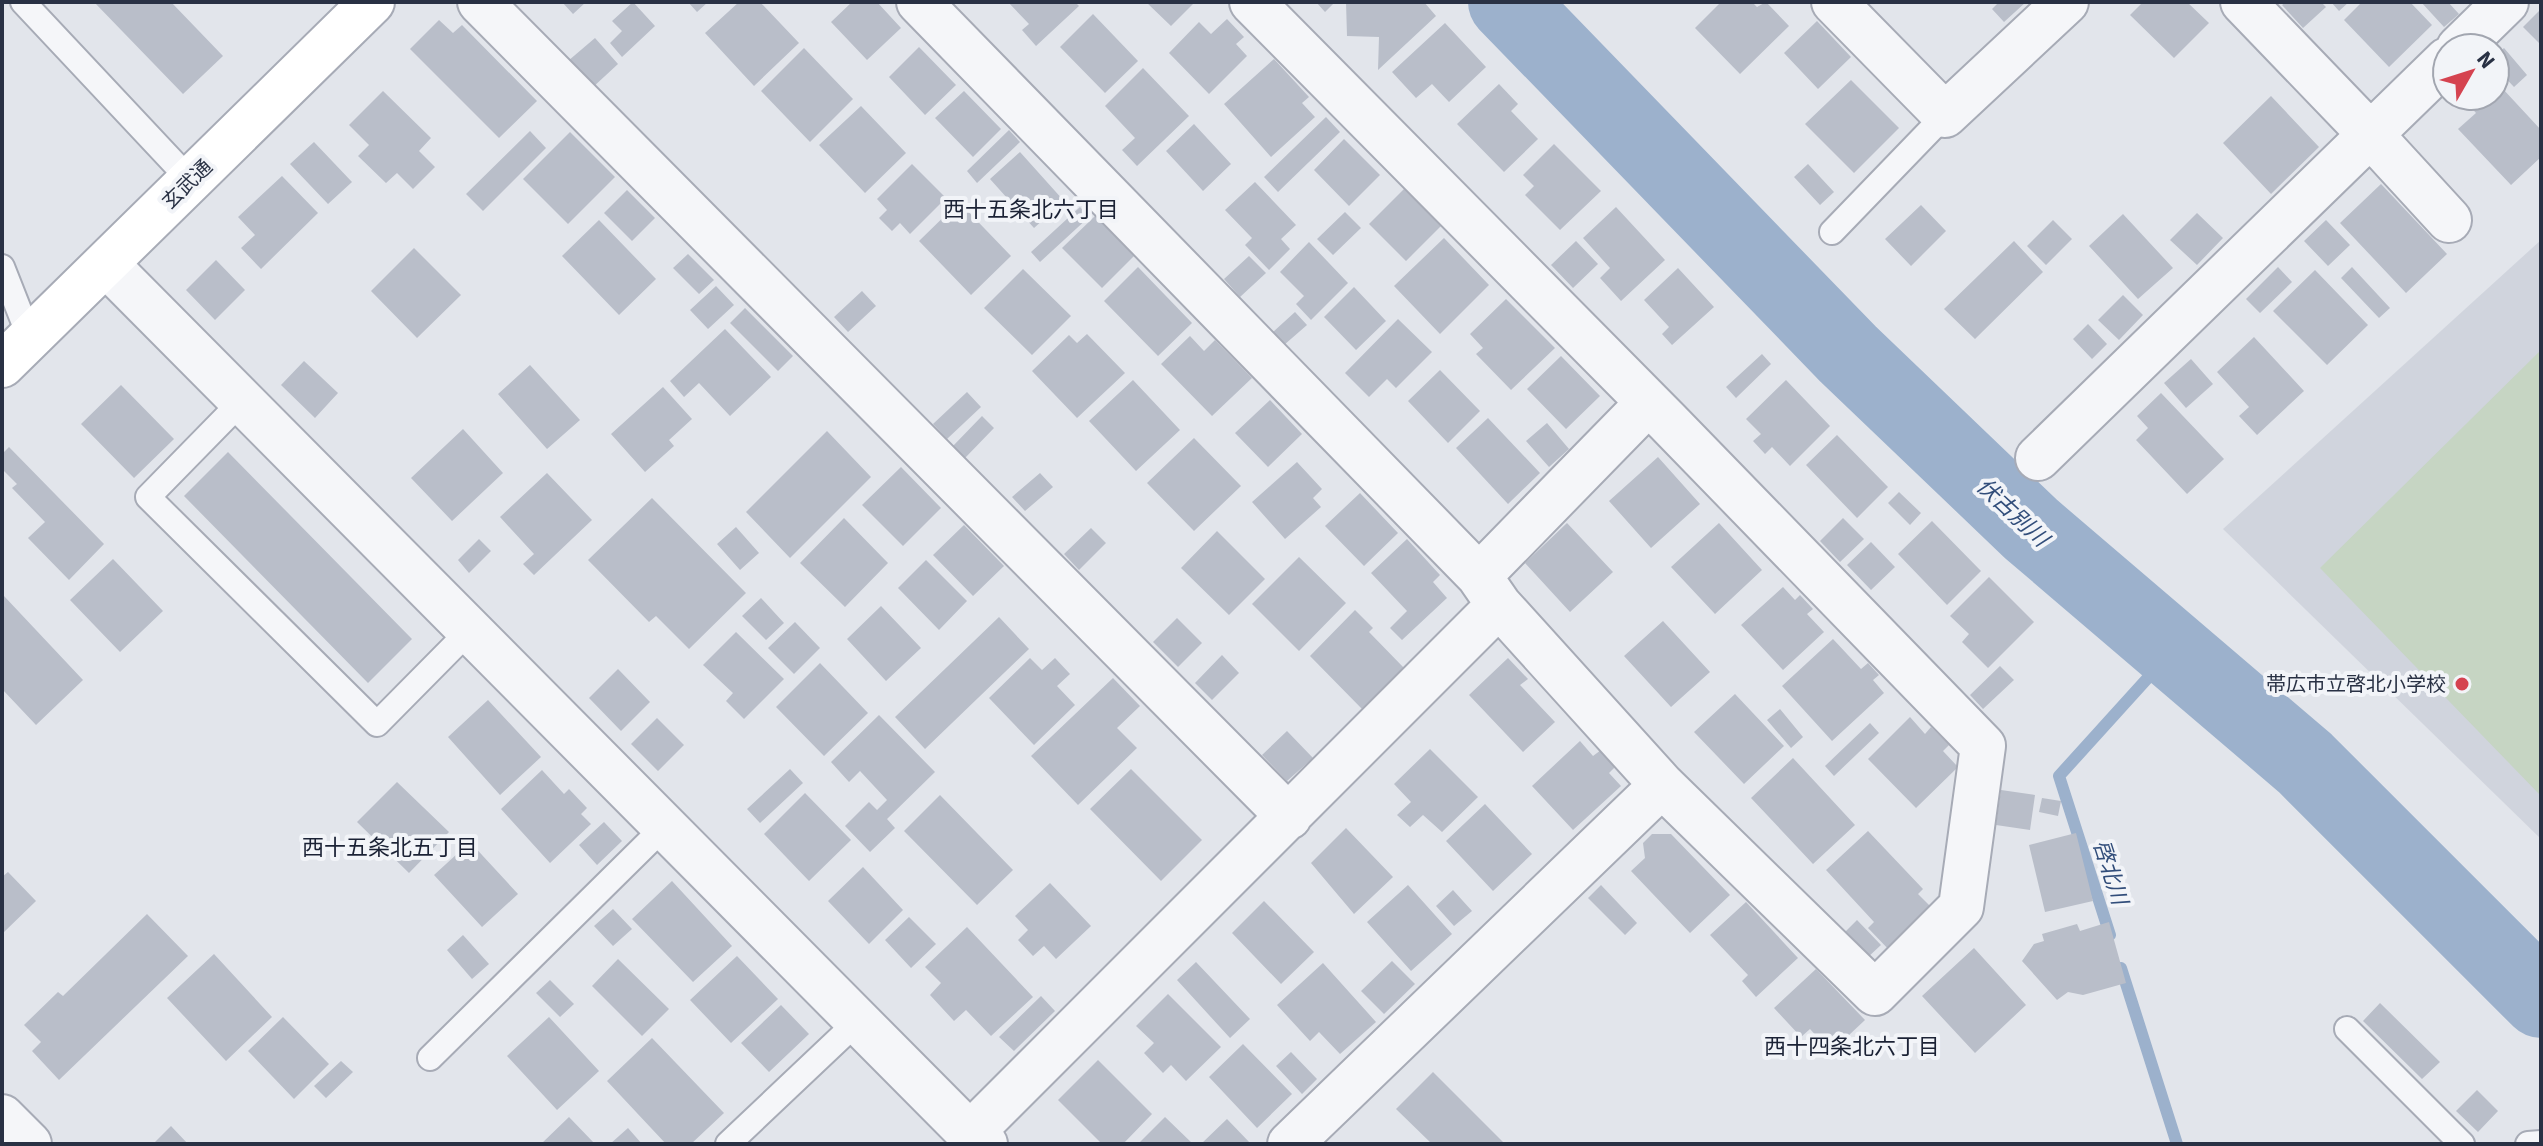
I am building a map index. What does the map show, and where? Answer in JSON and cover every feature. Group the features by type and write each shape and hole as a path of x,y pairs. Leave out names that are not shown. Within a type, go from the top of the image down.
{"street":[{"name":"玄武通","path":"16,352 372,2"},
{"path":"480,2 1289,817"},
{"path":"919,2 1489,590 1662,785 1875,993 1961,907 1983,746 1252,2"},
{"path":"1834,2 1945,115 2066,2"},
{"path":"2243,2 2449,220"},
{"path":"2475,32 2506,2"},
{"path":"2038,458 2431,75"},
{"path":"106,264 978,1139 1289,817 1648,403"},
{"path":"1290,1144 1662,785"},
{"path":"2,1117 29,1144"}],"lane":[{"path":"23,2 191,181"},
{"path":"1832,232 1945,115"},
{"path":"2,267 16,352"},
{"path":"242,401 148,497 377,724 470,630"},
{"path":"430,1058 665,826"},
{"path":"728,1144 858,1021"},
{"path":"2347,1029 2462,1144"},
{"path":"2528,1144 2541,1143"}],"shaded area":[{"name":"帯広市立啓北小学校","path":"2541,240 2541,839 2223,529"}],"green space":[{"path":"2541,350 2541,796 2320,568"}],"building":[{"path":"94,2 171,2 223,56 183,94"},
{"path":"562,2 586,2 573,14"},
{"path":"633,2 655,26 622,57 610,43 622,31 612,21"},
{"path":"688,2 708,2 697,12"},
{"path":"739,2 760,2 799,43 754,86 705,33"},
{"path":"852,2 877,2 901,28 867,60 831,22"},
{"path":"1008,2 1075,2 1079,6 1036,46 1022,30 1029,24"},
{"path":"1146,2 1195,2 1171,26"},
{"path":"1316,2 1335,2 1325,12"},
{"path":"1346,2 1424,2 1436,16 1378,70 1379,37 1347,36"},
{"path":"1721,2 1752,2 1757,7 1766,2 1789,26 1740,74 1695,28"},
{"path":"1999,2 2026,2 2004,22 1992,9"},
{"path":"2143,2 2187,2 2209,23 2174,58 2130,15"},
{"path":"2286,2 2321,2 2326,7 2303,28 2282,5"},
{"path":"2331,2 2349,2 2339,11"},
{"path":"2362,2 2410,2 2432,25 2389,67 2344,20"},
{"path":"2421,2 2448,2 2459,14 2444,27"},
{"path":"2541,9 2541,45 2523,27"},
{"path":"1093,14 1138,61 1105,93 1060,47"},
{"path":"1227,19 1244,37 1236,44 1247,56 1209,94 1169,53 1199,22 1211,34"},
{"path":"439,20 453,33 462,25 537,101 499,138 410,49"},
{"path":"1817,21 1851,57 1818,89 1784,53"},
{"path":"1445,23 1486,67 1449,102 1432,84 1416,98 1392,72"},
{"path":"595,38 618,64 592,88 568,61"},
{"path":"919,47 956,85 925,115 889,77"},
{"path":"804,48 853,99 810,142 761,91"},
{"path":"2511,56 2527,75 2514,87 2511,84"},
{"path":"1274,59 1309,97 1302,103 1315,117 1271,157 1224,104"},
{"path":"1143,68 1189,116 1137,166 1122,150 1135,138 1105,106"},
{"path":"1851,80 1899,128 1854,173 1805,124"},
{"path":"1499,84 1518,104 1511,111 1538,139 1504,172 1457,124"},
{"path":"383,91 431,138 419,151 435,167 413,189 397,173 386,183 358,156 369,145 349,125"},
{"path":"964,91 1001,129 973,157 935,118"},
{"path":"2271,96 2319,147 2271,194 2223,143"},
{"path":"2511,98 2541,130 2541,157 2511,185 2458,129 2476,113 2511,112"},
{"path":"861,106 906,153 865,193 819,145"},
{"path":"1326,117 1340,132 1278,192 1264,177"},
{"path":"1194,124 1231,164 1203,191 1166,151"},
{"path":"1009,130 1020,142 977,183 967,171"},
{"path":"530,131 546,148 483,211 466,194"},
{"path":"570,132 615,177 568,224 523,179"},
{"path":"1344,139 1380,175 1349,206 1314,170"},
{"path":"314,142 352,182 328,204 290,164"},
{"path":"1554,144 1601,191 1560,230 1525,195 1534,186 1523,175"},
{"path":"1020,152 1064,201 1034,228 990,179"},
{"path":"912,164 946,198 910,234 900,223 892,231 879,218 887,210 877,199"},
{"path":"1808,164 1834,192 1820,205 1794,177"},
{"path":"282,176 318,213 261,269 241,248 255,235 238,217"},
{"path":"1255,182 1296,225 1281,239 1290,249 1269,270 1245,245 1252,238 1225,210"},
{"path":"2381,184 2447,254 2406,293 2340,223"},
{"path":"1404,189 1441,226 1406,261 1369,224"},
{"path":"627,190 655,218 632,241 604,213"},
{"path":"959,202 1011,256 971,295 919,241"},
{"path":"1921,205 1946,231 1911,266 1885,239"},
{"path":"1080,207 1089,217 1040,262 1031,252"},
{"path":"1616,207 1665,260 1621,301 1600,278 1610,268 1583,238"},
{"path":"1345,212 1361,228 1333,255 1317,239"},
{"path":"2197,213 2223,238 2197,265 2170,240"},
{"path":"2123,214 2173,268 2138,299 2089,246"},
{"path":"1095,216 1134,256 1102,288 1062,248"},
{"path":"599,220 656,279 619,315 562,256"},
{"path":"2053,220 2072,239 2046,265 2027,246"},
{"path":"2326,220 2350,245 2328,266 2304,241"},
{"path":"1444,238 1489,285 1440,334 1394,286"},
{"path":"1576,241 1598,264 1573,288 1551,265"},
{"path":"2014,241 2043,272 1975,339 1944,309"},
{"path":"1309,242 1348,283 1311,320 1296,304 1304,296 1280,272"},
{"path":"414,248 461,295 417,338 371,291"},
{"path":"688,254 714,280 699,294 673,268"},
{"path":"1249,256 1266,273 1240,297 1224,279"},
{"path":"216,260 245,290 215,320 186,290"},
{"path":"1138,267 1192,323 1158,356 1104,301"},
{"path":"2278,267 2292,282 2260,313 2246,299"},
{"path":"2352,267 2390,308 2379,318 2341,278"},
{"path":"1678,268 1714,307 1672,345 1662,334 1669,327 1644,300"},
{"path":"1023,269 1071,316 1032,355 984,308"},
{"path":"2315,270 2368,325 2327,365 2273,311"},
{"path":"716,286 734,305 708,329 690,310"},
{"path":"1354,287 1386,321 1356,350 1324,317"},
{"path":"862,291 876,306 848,332 834,317"},
{"path":"2123,295 2143,315 2119,340 2098,320"},
{"path":"1506,299 1555,348 1511,390 1476,354 1483,348 1470,334"},
{"path":"745,308 793,356 778,371 730,323"},
{"path":"1295,312 1307,325 1284,345 1273,332"},
{"path":"1398,319 1432,352 1396,388 1387,379 1369,397 1345,373"},
{"path":"2088,324 2107,344 2092,359 2073,339"},
{"path":"725,329 771,377 730,416 699,383 684,397 670,381"},
{"path":"1087,334 1125,373 1077,418 1032,371 1069,335 1077,343"},
{"path":"1190,336 1204,351 1215,340 1252,378 1212,416 1161,364"},
{"path":"2254,337 2304,391 2257,435 2239,416 2249,407 2217,372"},
{"path":"1762,354 1771,364 1736,398 1726,387"},
{"path":"1561,356 1600,396 1566,429 1527,389"},
{"path":"2191,359 2213,384 2186,408 2164,383"},
{"path":"304,361 338,393 315,418 281,385"},
{"path":"530,365 580,420 547,449 498,394"},
{"path":"1440,370 1480,411 1448,443 1408,401"},
{"path":"1133,380 1180,430 1136,471 1089,421"},
{"path":"1786,380 1830,426 1790,466 1772,447 1765,454 1753,441 1761,434 1746,419"},
{"path":"121,385 174,439 134,478 81,424"},
{"path":"663,387 692,419 669,440 674,446 645,472 611,434"},
{"path":"967,392 981,407 947,439 933,424"},
{"path":"2161,393 2224,459 2187,494 2136,440 2148,428 2137,416"},
{"path":"1270,400 1302,434 1268,467 1235,433"},
{"path":"982,416 994,428 965,458 953,446"},
{"path":"1488,418 1540,473 1508,504 1456,448"},
{"path":"1547,423 1569,449 1549,467 1526,441"},
{"path":"463,429 503,473 452,521 411,478"},
{"path":"827,431 871,477 790,558 746,512"},
{"path":"1837,435 1888,487 1857,518 1806,465"},
{"path":"1194,438 1241,486 1194,531 1147,483"},
{"path":"9,447 104,544 69,580 28,538 45,522 12,488 17,484 2,469 2,454"},
{"path":"228,452 412,639 368,683 184,496"},
{"path":"1658,457 1700,504 1651,548 1609,501"},
{"path":"1297,462 1322,489 1313,498 1321,507 1285,539 1252,502"},
{"path":"901,467 941,508 903,546 862,505"},
{"path":"547,473 592,520 534,575 523,564 534,554 500,517"},
{"path":"1040,473 1053,487 1025,511 1012,497"},
{"path":"1899,492 1921,513 1910,525 1888,503"},
{"path":"1360,493 1398,533 1364,566 1325,526"},
{"path":"652,498 746,593 689,649 656,616 649,622 588,560"},
{"path":"844,518 888,563 845,607 800,563"},
{"path":"1843,518 1864,539 1840,562 1820,541"},
{"path":"1932,521 1981,571 1947,605 1898,554"},
{"path":"1567,523 1613,572 1570,612 1525,563"},
{"path":"1719,523 1762,570 1715,614 1671,567"},
{"path":"964,525 1004,566 973,596 933,555"},
{"path":"736,527 759,553 740,570 717,544"},
{"path":"1091,528 1106,543 1079,570 1064,554"},
{"path":"1217,531 1265,579 1229,615 1181,568"},
{"path":"479,539 491,551 469,573 458,560"},
{"path":"1407,539 1440,575 1433,582 1447,598 1402,640 1390,628 1407,611 1371,573"},
{"path":"1871,542 1895,567 1871,590 1847,565"},
{"path":"1299,557 1346,603 1299,651 1252,604"},
{"path":"113,559 163,611 120,652 70,600"},
{"path":"926,560 967,601 939,630 898,588"},
{"path":"1989,577 2034,622 1988,668 1962,642 1969,634 1950,616"},
{"path":"1783,587 1795,600 1800,595 1813,609 1807,614 1824,632 1783,670 1741,625"},
{"path":"4,596 83,680 36,725 2,689"},
{"path":"761,598 784,623 766,640 742,616"},
{"path":"881,606 921,648 886,681 847,639"},
{"path":"1355,610 1373,628 1369,632 1404,668 1362,709 1310,656"},
{"path":"999,617 1029,649 925,749 895,717"},
{"path":"1177,618 1202,643 1178,667 1153,642"},
{"path":"1663,621 1710,672 1671,707 1624,656"},
{"path":"795,622 820,648 794,674 768,648"},
{"path":"736,632 784,679 744,719 726,701 733,693 703,665"},
{"path":"1833,639 1861,669 1868,663 1879,675 1873,680 1884,693 1832,741 1782,686"},
{"path":"1222,655 1239,673 1212,700 1195,683"},
{"path":"1030,658 1042,670 1055,658 1070,674 1057,686 1075,705 1034,745 989,698"},
{"path":"1508,658 1528,679 1520,685 1555,722 1523,752 1469,695"},
{"path":"820,663 868,713 824,756 776,707"},
{"path":"2000,666 2014,680 1983,709 1970,695"},
{"path":"618,669 650,702 621,731 589,698"},
{"path":"1113,678 1140,706 1117,728 1137,748 1078,805 1031,756"},
{"path":"1735,694 1784,746 1744,784 1694,732"},
{"path":"488,700 541,757 500,795 448,737"},
{"path":"1780,709 1803,737 1791,748 1767,720"},
{"path":"879,715 935,772 887,819 895,828 870,852 845,826 869,802 877,810 887,800 860,771 849,782 831,762"},
{"path":"1910,717 1925,734 1931,727 1949,745 1943,751 1958,767 1916,808 1868,759"},
{"path":"657,718 684,745 658,771 631,744"},
{"path":"1870,723 1879,733 1834,776 1825,766"},
{"path":"1287,731 1313,758 1287,781 1262,755"},
{"path":"1580,741 1593,756 1601,750 1616,766 1609,773 1621,786 1573,830 1532,786"},
{"path":"1430,749 1478,797 1442,832 1423,815 1410,827 1397,815 1411,802 1394,784"},
{"path":"1793,758 1855,825 1813,864 1751,798"},
{"path":"790,769 803,783 760,823 747,809"},
{"path":"1131,769 1202,840 1161,881 1090,809"},
{"path":"542,770 564,794 569,789 587,808 581,814 591,824 550,863 501,809"},
{"path":"397,782 449,832 409,873 357,822"},
{"path":"2001,790 2035,795 2030,830 1996,825"},
{"path":"805,793 851,840 809,881 764,834"},
{"path":"940,795 1013,870 977,905 904,831"},
{"path":"2042,798 2061,801 2058,816 2039,812"},
{"path":"1485,804 1532,854 1493,891 1446,841"},
{"path":"604,822 622,841 597,865 579,845"},
{"path":"1346,828 1393,877 1354,914 1311,863"},
{"path":"1868,831 1923,889 1918,894 1945,921 1893,954 1868,928 1874,922 1826,870"},
{"path":"2076,833 2093,901 2045,912 2029,845"},
{"path":"1652,834 1671,834 1730,895 1690,933 1631,871 1645,858 1643,843"},
{"path":"470,842 518,894 482,927 434,875"},
{"path":"863,867 903,910 869,944 828,901"},
{"path":"8,872 36,901 2,934 2,877"},
{"path":"672,881 732,946 693,982 632,919"},
{"path":"1050,883 1091,926 1056,959 1044,946 1033,956 1018,940 1028,930 1015,916"},
{"path":"1408,885 1452,934 1411,971 1367,922"},
{"path":"1601,885 1637,923 1625,935 1588,898"},
{"path":"1453,890 1472,911 1454,926 1436,906"},
{"path":"1264,901 1314,952 1281,984 1232,933"},
{"path":"1746,902 1798,958 1756,997 1742,981 1748,975 1710,935"},
{"path":"613,909 632,929 613,946 594,926"},
{"path":"147,914 188,956 59,1080 32,1051 41,1042 24,1025 58,992 63,996"},
{"path":"909,917 936,944 911,968 885,940"},
{"path":"1857,920 1881,945 1867,958 1844,933"},
{"path":"2109,922 2126,983 2083,995 2068,992 2057,1000 2022,961 2034,944 2044,941 2042,934 2077,924 2080,931"},
{"path":"967,927 1033,997 991,1036 966,1010 954,1021 930,995 941,983 925,967"},
{"path":"463,935 489,964 472,979 447,950"},
{"path":"1974,948 2026,1005 1975,1053 1922,996"},
{"path":"214,954 272,1017 226,1061 167,998"},
{"path":"737,956 778,999 731,1043 690,1000"},
{"path":"618,959 669,1009 642,1036 592,986"},
{"path":"1392,961 1415,984 1384,1014 1361,991"},
{"path":"1196,962 1250,1019 1230,1038 1177,980"},
{"path":"1323,963 1376,1022 1340,1054 1319,1032 1310,1041 1277,1005"},
{"path":"1816,969 1865,1020 1831,1052 1810,1029 1801,1037 1774,1008"},
{"path":"550,980 574,1004 560,1017 536,993"},
{"path":"1168,994 1221,1047 1186,1081 1171,1065 1163,1073 1144,1053 1154,1043 1136,1026"},
{"path":"1041,996 1055,1011 1014,1051 999,1037"},
{"path":"2380,1003 2440,1062 2422,1079 2363,1021"},
{"path":"781,1005 809,1034 769,1072 741,1043"},
{"path":"283,1017 329,1064 294,1099 248,1051"},
{"path":"549,1017 599,1071 557,1110 507,1056"},
{"path":"652,1038 724,1113 691,1144 666,1144 607,1081"},
{"path":"1243,1044 1292,1094 1257,1128 1209,1077"},
{"path":"1291,1052 1317,1079 1302,1094 1276,1066"},
{"path":"1098,1060 1152,1114 1123,1144 1102,1144 1058,1100"},
{"path":"341,1061 353,1072 326,1098 314,1086"},
{"path":"1433,1072 1505,1144 1432,1144 1396,1109"},
{"path":"2477,1090 2498,1111 2478,1132 2456,1111"},
{"path":"569,1117 595,1144 541,1144"},
{"path":"1165,1117 1193,1144 1138,1144"},
{"path":"1227,1119 1251,1144 1201,1144"},
{"path":"171,1126 188,1144 153,1144"},
{"path":"628,1128 642,1144 610,1144"}],"waterway":[{"name":"伏古別川","path":"1507,2 1848,354 2031,529 2305,763 2541,999"},
{"name":"啓北川","path":"2110,935 2059,776 2174,649"},
{"name":"啓北川","path":"2121,968 2177,1144"}],"place":[{"name":"帯広市立啓北小学校","path":"2462,684"}],"district":[{"name":"西十五条北六丁目","path":"1031,209"},
{"name":"西十五条北五丁目","path":"390,847"},
{"name":"西十四条北六丁目","path":"1852,1046"}]}
